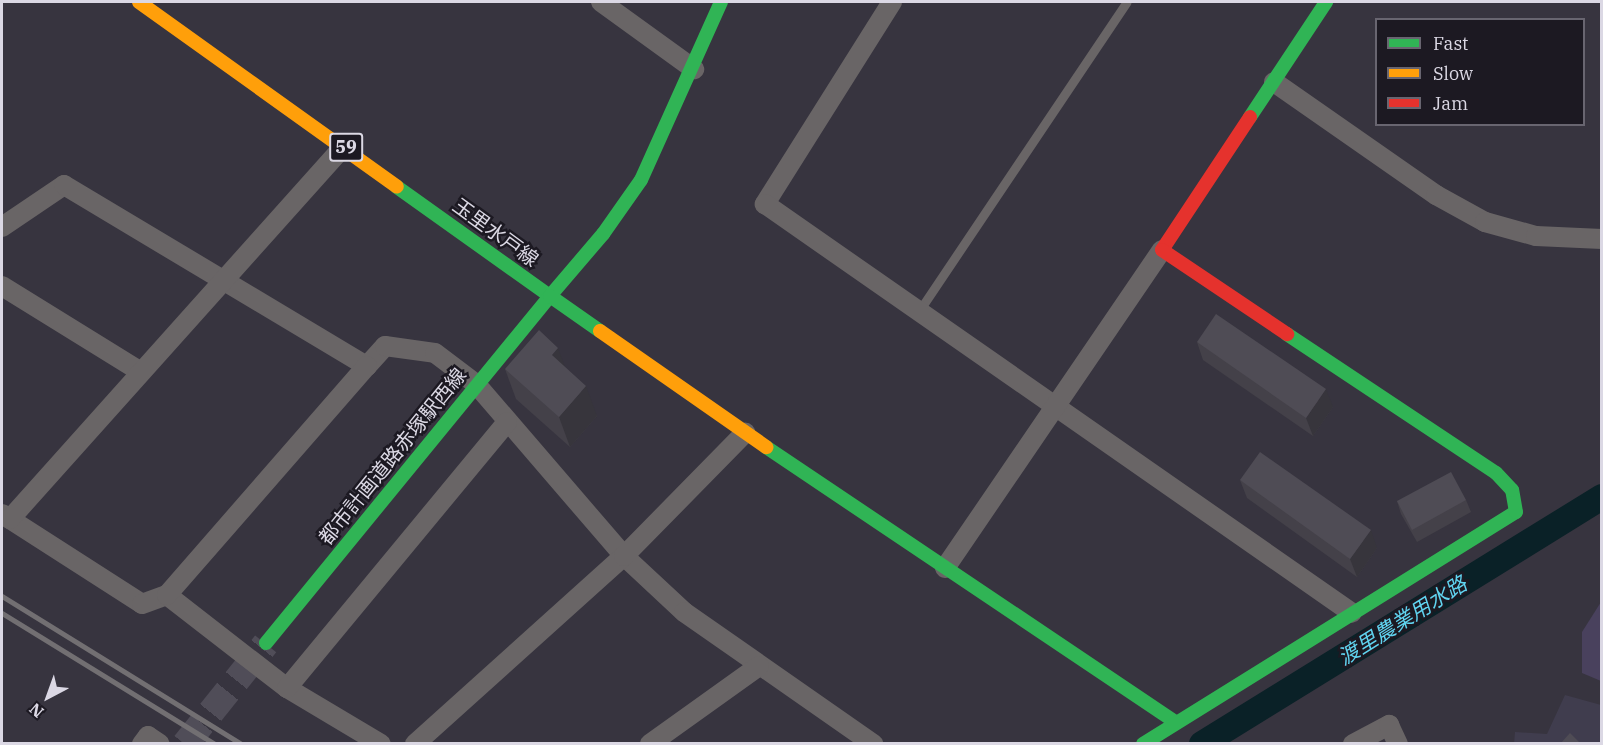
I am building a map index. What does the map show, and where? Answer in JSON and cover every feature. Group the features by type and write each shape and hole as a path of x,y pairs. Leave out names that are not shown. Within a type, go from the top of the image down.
{"street":[{"name":"玉里水戸線","path":"139,2 745,433 1176,723"},
{"path":"601,2 694,69"},
{"path":"550,296 628,201 694,69 721,2"},
{"path":"892,2 765,204 1055,403 1352,613"},
{"path":"945,568 1055,403 1162,250 1326,2"},
{"path":"1274,82 1436,195 1485,222 1536,236 1602,239"},
{"path":"344,146 141,372 6,517 142,604 167,595 385,346 435,353 476,384 624,556 684,612 873,744"},
{"path":"2,226 64,185 367,366"},
{"path":"1143,744 1516,512 1512,490 1497,473 1326,363 1162,250"},
{"path":"2,286 141,372"},
{"name":"都市計画道路赤塚駅西線","path":"266,643 550,296"},
{"path":"287,688 507,422"},
{"path":"415,744 624,556 745,433"},
{"path":"167,595 287,688 381,744"},
{"path":"650,744 759,666"},
{"path":"1353,744 1389,725 1398,744"},
{"path":"142,744 148,736 160,744"}],"lane":[{"path":"920,311 1127,2"}],"shaded area":[{"path":"1601,602 1601,681 1582,673 1582,632"},
{"path":"1565,695 1601,705 1601,743 1514,744 1515,732 1547,734"}],"building":[{"path":"1216,314 1326,389 1306,418 1197,342"},
{"path":"539,330 558,348 552,355 586,386 559,417 505,369"},
{"path":"1260,452 1371,530 1350,559 1240,480"},
{"path":"1451,472 1466,500 1412,530 1397,501"},
{"path":"1570,733 1581,744 1560,744"}],"waterway":[{"name":"渡里農業用水路","path":"1202,744 1602,497"}],"tunnel":[{"path":"185,744 266,643"}],"railway":[{"path":"2,596 242,744"},
{"path":"2,613 215,744"}],"traffic: fast":[{"path":"397,187 550,296 603,234 641,180 721,2"},
{"path":"1250,117 1326,2"},
{"path":"266,643 550,296 600,331"},
{"path":"1143,744 1516,512 1512,490 1496,473 1287,334"},
{"path":"766,447 1176,723"}],"traffic: slow":[{"path":"139,2 397,187"},
{"path":"600,331 766,447"}],"traffic: jam":[{"path":"1250,117 1162,250 1287,334"}]}
